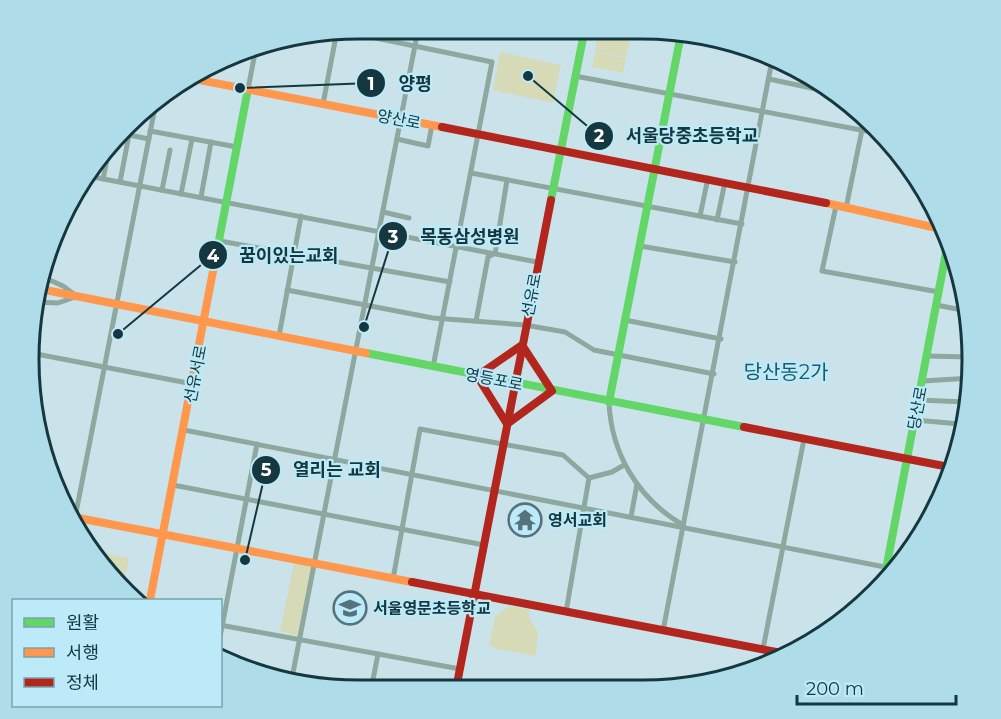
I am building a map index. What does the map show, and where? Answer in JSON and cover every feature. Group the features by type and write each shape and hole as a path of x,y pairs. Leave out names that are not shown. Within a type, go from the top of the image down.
{"street":[{"path":"384,39 492,62 433,367"},
{"path":"293,673 416,39"},
{"name":"선유로","path":"458,680 537,262 583,39"},
{"path":"323,104 335,40"},
{"path":"680,42 609,402 609,422 624,465 637,484 684,528"},
{"name":"선유서로","path":"150,599 254,57"},
{"path":"663,631 721,339 771,66"},
{"path":"575,76 866,131"},
{"path":"769,79 811,88"},
{"name":"양산로","path":"202,80 749,186 933,227"},
{"path":"76,509 106,368 153,114"},
{"name":"양산로","path":"397,139 428,146 432,125"},
{"path":"846,208 862,130"},
{"path":"150,131 237,147"},
{"path":"131,135 149,139"},
{"path":"120,182 128,138"},
{"path":"182,194 192,139"},
{"path":"201,197 211,142"},
{"path":"162,190 170,150"},
{"path":"103,179 107,162"},
{"path":"471,173 742,224"},
{"path":"95,177 537,262"},
{"path":"700,216 708,178"},
{"path":"495,253 507,180"},
{"path":"717,220 725,182"},
{"path":"836,206 822,271 939,292"},
{"path":"383,212 409,218"},
{"path":"279,336 301,216"},
{"path":"220,241 450,282"},
{"path":"640,246 735,262"},
{"path":"476,321 488,257 495,253"},
{"name":"당산로","path":"889,563 945,257"},
{"path":"944,266 948,267"},
{"path":"49,280 63,286 76,296"},
{"name":"영등포로","path":"47,290 514,384 944,466"},
{"path":"287,290 443,319 525,325 565,332 590,349 714,374"},
{"path":"44,302 58,303 76,296"},
{"path":"936,305 958,309"},
{"path":"625,321 721,339"},
{"path":"522,345 552,391 507,424 477,376 522,345"},
{"path":"39,355 193,384"},
{"path":"927,356 962,357"},
{"path":"923,381 961,379"},
{"path":"919,400 959,402"},
{"path":"915,420 956,424"},
{"path":"393,579 420,429 563,455 590,478"},
{"path":"184,430 783,547 884,569"},
{"path":"762,649 804,439"},
{"path":"257,444 222,625 460,669"},
{"path":"590,478 612,472 624,465"},
{"path":"566,612 590,478"},
{"path":"631,517 637,484"},
{"path":"173,485 484,545"},
{"path":"82,519 773,651"},
{"path":"373,680 378,654"}],"green space":[{"path":"597,39 630,41 626,57 595,51"},
{"path":"500,52 561,65 553,103 493,90"},
{"path":"595,52 626,58 623,73 592,67"},
{"path":"104,553 129,558 125,577"},
{"path":"294,563 312,567 298,636 280,631"},
{"path":"509,606 530,610 529,618 538,632 536,656 497,649 489,645 495,617"}],"traffic: fast":[{"path":"551,200 583,39"},
{"path":"609,402 680,42"},
{"path":"214,266 248,89"},
{"path":"887,566 945,257"},
{"path":"366,353 744,427"}],"traffic: slow":[{"path":"202,80 442,127"},
{"path":"826,203 933,227"},
{"path":"150,599 214,266"},
{"path":"47,290 366,353"},
{"path":"81,519 412,582"}],"traffic: jam":[{"path":"442,127 826,203"},
{"path":"458,680 551,200"},
{"path":"522,345 552,391 507,424 477,376 522,345"},
{"path":"744,427 944,466"},
{"path":"412,582 774,651"}],"place":[{"name":"서울당중초등학교","path":"528,76"},
{"name":"양평","path":"240,88"},
{"name":"목동삼성병원","path":"364,327"},
{"name":"꿈이있는교회","path":"118,334"},
{"name":"영서교회","path":"525,520"},
{"name":"열리는 교회","path":"245,560"},
{"name":"서울영문초등학교","path":"350,608"}],"district":[{"name":"당산동2가","path":"786,372"}]}
